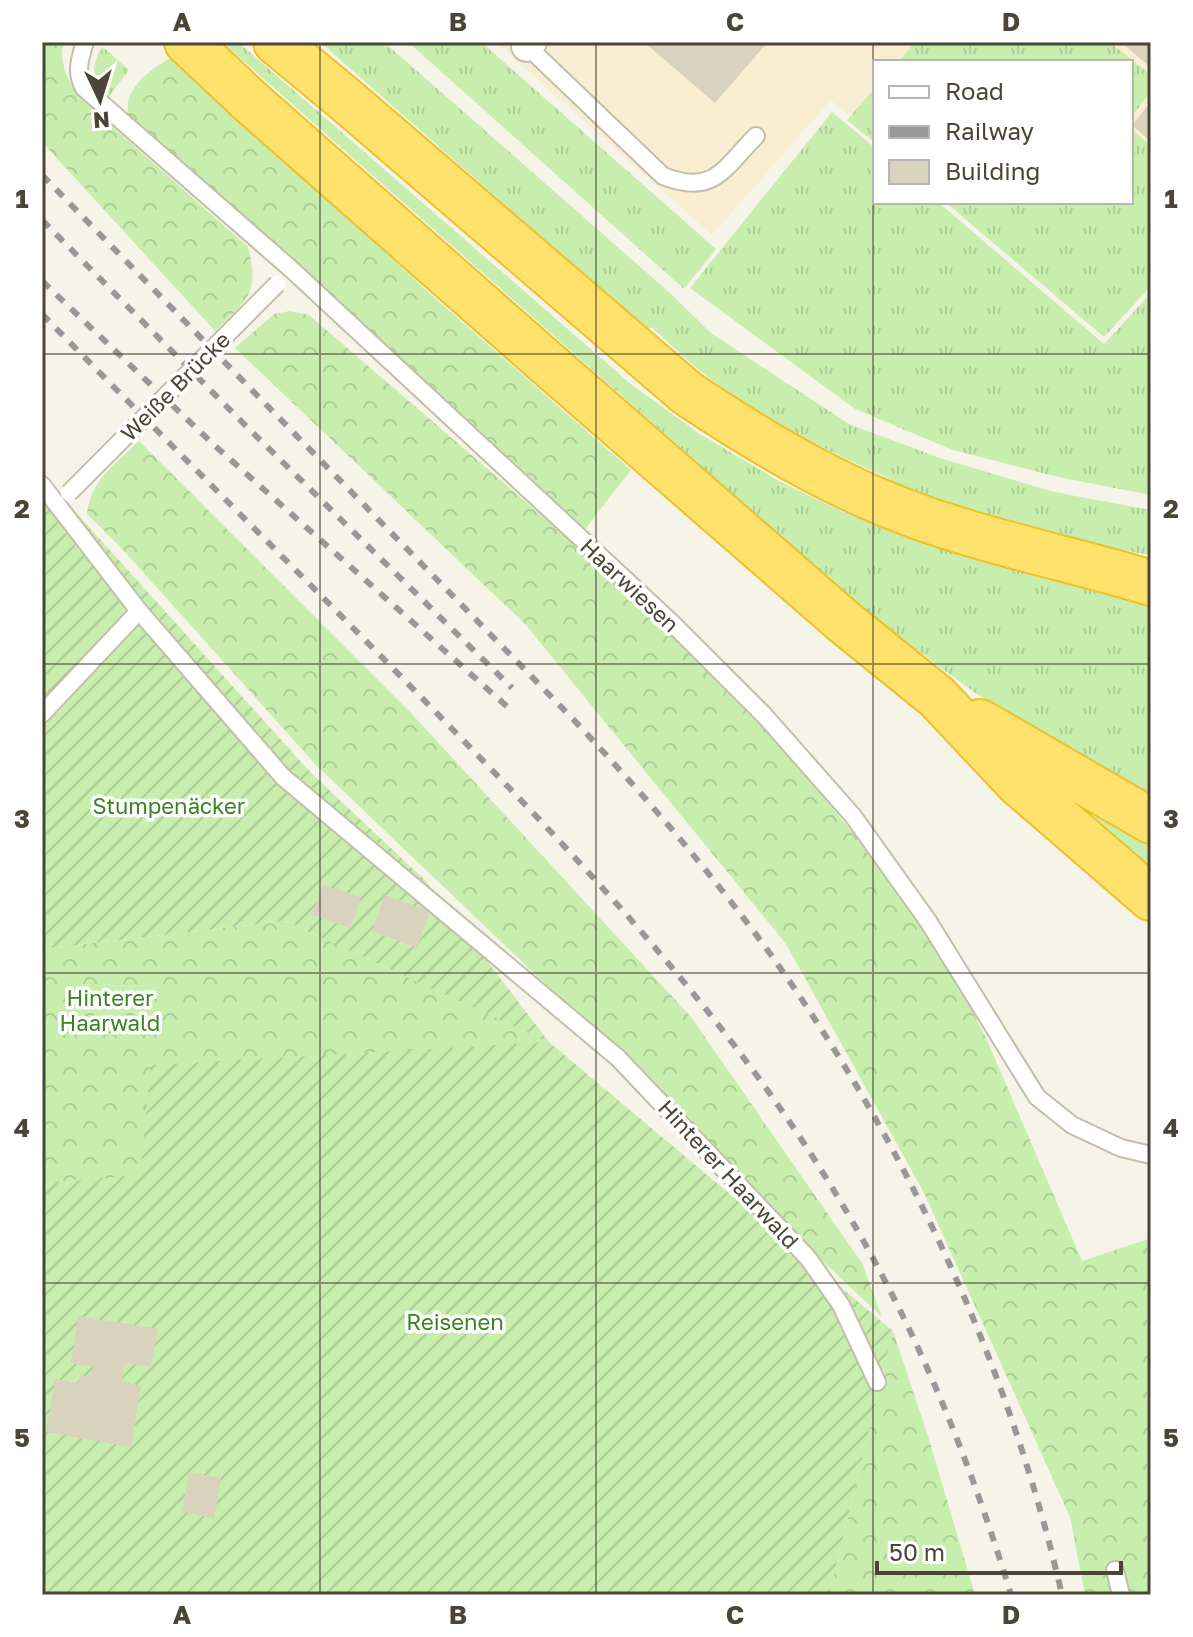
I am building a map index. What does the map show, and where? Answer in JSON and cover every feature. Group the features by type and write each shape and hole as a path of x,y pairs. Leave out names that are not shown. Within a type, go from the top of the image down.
{"highway":[{"path":"187,42 548,364 843,621 937,697 1018,783 1151,898"},
{"path":"276,42 687,393 747,433 848,487 944,526 1151,583"},
{"path":"1089,564 1151,570"},
{"path":"937,697 1151,821"}],"lane":[{"name":"Haarwiesen","path":"85,42 78,68 84,88 291,269 658,611 764,715 853,816 928,921 1037,1097 1072,1125 1121,1148 1151,1155"},
{"path":"529,44 663,176 686,185 712,181 756,136"},
{"name":"Weiße Brücke","path":"63,498 291,269"},
{"name":"Hinterer Haarwald","path":"42,485 63,498 139,611 283,777 618,1058 808,1258 841,1305 877,1382"},
{"path":"42,714 139,611"},
{"path":"1115,1570 1121,1595"}],"shaded area":[{"path":"495,42 1151,42 1151,278 1132,204 1133,60 873,60 873,135 831,100 712,235"}],"green space":[{"path":"42,42 64,42 62,57 65,72 80,98 248,247 252,276 248,295 215,331 42,142"},
{"path":"222,42 238,42 632,385 700,434 777,480 843,512 900,534 1151,598 1151,803 1005,714 849,596 699,470 701,466"},
{"path":"320,42 384,42 670,293 711,333 849,424 940,458 1054,492 1151,510 1151,555 1073,542 1000,523 885,483 888,478 778,423 707,377 651,327 647,330"},
{"path":"408,42 481,42 716,249 684,289"},
{"path":"915,42 1109,42 1132,60 900,60"},
{"path":"103,47 129,70 108,98 99,87 94,67"},
{"path":"173,57 436,299 631,470 582,533 131,121 128,110 132,91 146,74"},
{"path":"1133,61 1151,75 1151,92 1133,114"},
{"path":"873,90 873,141 847,120"},
{"path":"832,112 873,146 873,204 940,204 1104,344 1151,293 1151,495 1058,477 953,450 855,409 690,288"},
{"path":"1133,131 1151,146 1151,286 1104,337 947,204 1133,204"},
{"path":"290,311 309,315 716,666 928,925 987,1040 1082,1261 1151,1238 1151,1595 1085,1595 1070,1517 924,1193 786,944 525,624 235,348 274,314"},
{"path":"139,441 411,713 691,1017 862,1263 882,1317 796,1236 693,1125 316,765 87,514 93,491 99,482"},
{"name":"Reisenen","path":"42,475 311,773 426,881 549,1042 893,1331 829,1595 42,1595 42,1183 140,1175 151,1065 548,1042 285,921 42,949"},
{"path":"1047,783 1151,842 1151,876"},
{"name":"Hinterer Haarwald","path":"285,921 549,1042 140,1176 42,1183 42,949"},
{"path":"893,1331 928,1436 975,1595 829,1595"}],"building":[{"path":"644,42 768,42 715,103"},
{"path":"1121,42 1151,42 1151,68"},
{"path":"1151,102 1151,142 1133,124"},
{"path":"323,885 361,897 350,928 312,915"},
{"path":"385,895 430,911 417,948 372,931"},
{"path":"78,1316 158,1329 151,1367 125,1363 122,1381 113,1379 141,1386 131,1447 46,1432 55,1379 78,1383 80,1375 91,1376 93,1366 71,1363"},
{"path":"189,1472 221,1478 214,1518 182,1512"}],"railway":[{"path":"42,175 573,719 676,834 771,955 867,1103 948,1261 983,1342 1014,1426 1062,1595"},
{"path":"42,220 512,688"},
{"path":"42,281 213,444 511,710"},
{"path":"42,314 513,792 615,901 711,1015 799,1136 839,1199 892,1294 958,1441 1011,1595"}],"park label":[{"name":"Stumpenäcker","path":"169,805"}]}
